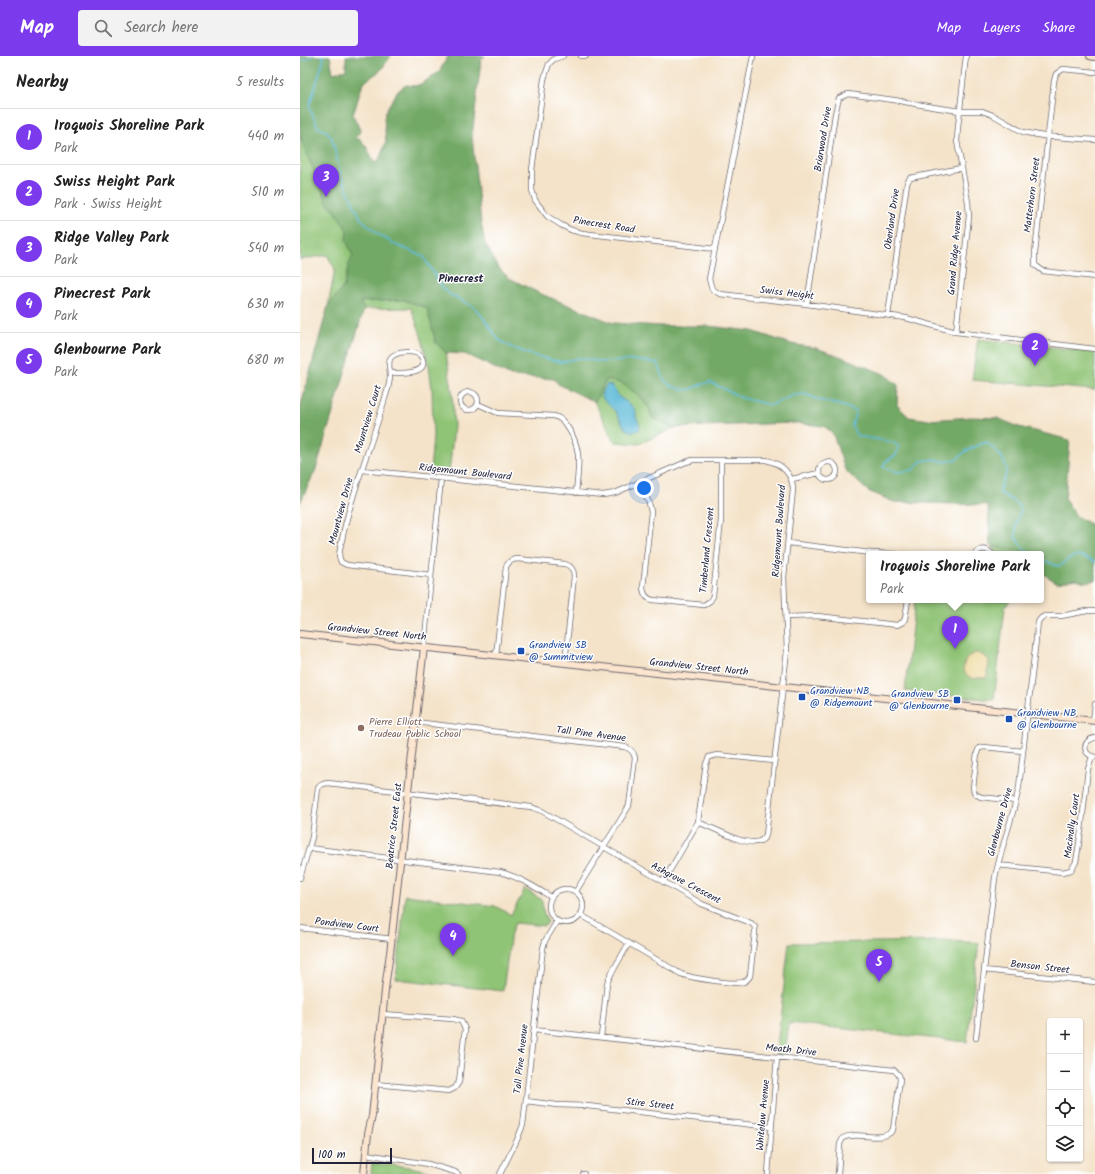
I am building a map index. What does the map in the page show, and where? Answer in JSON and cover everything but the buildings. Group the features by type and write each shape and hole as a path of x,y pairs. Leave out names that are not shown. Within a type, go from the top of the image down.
{"street":[{"name":"Pinecrest Road","path":"563,56 554,59 549,64 544,79 532,170 532,190 535,200 547,216 571,230 582,233 715,249"},
{"path":"581,56 586,56"},
{"name":"Swiss Height","path":"753,56 709,279 712,289 720,294 807,304 906,318 956,332 1095,348"},
{"name":"Grand Ridge Avenue","path":"956,332 969,216 968,202 957,142 966,56"},
{"path":"1090,56 1095,56"},
{"name":"Matterhorn Street","path":"1095,72 1063,69 1056,74 1035,253 1035,265 1043,272 1095,277"},
{"name":"Briarwood Drive","path":"807,304 835,114 839,98 848,94 960,111"},
{"path":"960,111 982,111 993,115 1022,132 1043,136 1095,140"},
{"name":"Oberland Drive","path":"888,315 906,183 910,178 961,168"},
{"name":"Mountview Court","path":"362,470 387,393 390,360 396,354 415,353 419,354 422,358 423,365 415,372 390,373"},
{"path":"468,392 474,393 478,398 478,404 474,409 468,410 461,405 460,399 468,392"},
{"path":"478,404 498,413 554,416 561,419 571,433 578,447 579,459 576,493"},
{"name":"Timberland Crescent","path":"640,482 649,503 651,512 644,594 653,600 704,605 710,601 713,596 721,520 721,460"},
{"name":"Ridgemount Boulevard","path":"362,470 576,493 609,495 688,461 761,460 770,461 782,467 792,479 793,493 784,577 787,647 765,837 762,840 754,842 737,839 698,822"},
{"path":"827,462 835,465 837,470 836,476 831,480 825,480 819,473 820,467 827,462"},
{"name":"Mountview Drive","path":"362,470 349,512 339,554 341,562 344,565 350,566 431,575"},
{"path":"792,479 819,473"},
{"name":"Beatrice Street East","path":"364,1174 392,939 441,479"},
{"path":"788,543 866,552"},
{"path":"978,551 982,549 989,551"},
{"path":"496,655 506,567 512,560 518,559 565,564 571,567 574,576 565,663"},
{"path":"786,617 818,616 897,625 905,619 908,603"},
{"name":"Glenbourne Drive","path":"976,1038 993,894 998,865 1019,787 1039,620 1045,616 1065,616 1087,611 1095,612"},
{"name":"Grandview Street North","path":"300,634 1094,721"},
{"path":"1094,721 1095,704"},
{"name":"Tall Pine Avenue","path":"415,722 630,748 635,758 630,802 626,812 576,891"},
{"name":"Macinally Court","path":"998,865 1064,872 1073,868 1076,862 1080,839 1088,769 1093,757 1087,753 1086,744 1095,738"},
{"path":"1016,801 981,797 975,794 973,788 977,754 980,748 984,747 1023,751"},
{"path":"664,882 698,822 706,764 709,757 716,755 774,761"},
{"name":"Ashgrove Crescent","path":"309,848 317,792 320,785 328,783 534,807 706,906 747,921 753,925 755,932 748,978 744,982 740,983 714,981 689,977 681,974 581,915"},
{"path":"300,878 309,848 486,870 512,875 551,897"},
{"path":"562,889 572,889 576,891 582,900 583,910 581,915 578,919 568,923 557,921 550,913 549,902 551,897 558,890 562,889"},
{"name":"Tall Pine Avenue","path":"500,1174 521,1130 524,1120 543,946 546,938 557,921"},
{"name":"Pondview Court","path":"300,928 392,939"},
{"path":"601,1037 607,983 629,943"},
{"name":"Benson Street","path":"984,970 1095,982"},
{"path":"375,1084 449,1091 454,1088 459,1082 465,1029 461,1022 453,1019 382,1014"},
{"name":"Meath Drive","path":"534,1030 896,1071 900,1079 893,1130 886,1135 849,1136 843,1138 840,1144 838,1174"},
{"name":"Whitelaw Avenue","path":"768,1174 777,1057"},
{"name":"Stire Street","path":"526,1101 557,1105 587,1106 771,1127"},
{"path":"366,1154 428,1164 458,1174"}],"green space":[{"path":"300,56 330,56 333,73 346,70 346,56 391,56 381,70 363,83 353,115 361,132 355,139 360,139 375,163 378,162 386,142 384,118 387,108 398,91 406,85 415,86 421,84 439,72 448,56 485,56 481,60 472,137 481,222 485,244 499,268 509,278 541,294 613,323 661,326 708,326 752,331 791,344 816,348 842,357 884,374 898,385 897,405 909,417 929,420 972,417 997,418 1019,427 1070,440 1065,499 1076,516 1095,527 1095,580 1085,582 1076,579 1057,583 1044,574 1044,551 1021,551 990,546 988,505 894,502 868,491 845,470 833,434 823,426 795,423 674,428 652,418 649,408 637,394 621,383 606,380 595,402 558,384 554,379 511,376 465,354 446,353 436,343 427,308 404,300 360,302 364,309 316,469 300,503 300,408 328,306 344,286 349,263 353,256 346,240 347,230 334,209 327,203 300,137"},
{"path":"300,61 309,107 423,256 436,343 446,353 452,390 454,427 449,474 430,471 433,437 432,389 429,366 420,332 411,308 364,309 328,306 335,269 327,255 300,260"},
{"path":"978,339 1095,352 1095,390 972,380"},
{"path":"579,358 703,426 674,428 639,444 615,442 584,382"},
{"path":"990,546 1021,551 995,551"},
{"path":"915,603 1008,603 1005,608 994,700 905,691"},
{"path":"525,889 542,900 544,914 548,922 545,926 515,923 511,933 503,991 396,979 405,895 495,906 511,915"},
{"path":"951,941 979,943 967,1042 789,1023 785,1055 776,1054 789,943"},
{"path":"372,1163 414,1168 438,1174 371,1174"}],"sand":[{"path":"977,653 989,660 986,678 972,678 965,672 964,664 966,660 972,654"}],"water":[{"path":"607,384 612,386 618,396 632,406 636,412 636,417 640,425 639,430 632,432 626,429 615,411 603,399 601,394"}],"waterway":[{"path":"300,61 308,59 312,56"},
{"path":"322,56 324,58 309,107 318,127 326,131 332,138 341,176 361,219 379,235 396,245 423,256 442,287 449,294 474,307 499,340 513,348 535,356 561,362 579,358 603,362 634,360 658,363 664,380 672,386 684,390 692,389 710,382 742,398 771,405 794,395 805,394 819,400 843,406 856,411 852,426 857,436 893,442 899,447 896,455 885,462 883,467 898,472 913,470 921,461 935,459 945,462 957,459 966,451 986,442 997,451 1005,464 1006,473 1000,487 1000,493 1015,502 1021,510 1016,523 1016,539 1026,551"},
{"path":"1044,560 1057,566 1061,565 1072,557 1081,556 1095,562"}],"place":[{"name":"Ridge Valley Park","path":"326,197"},
{"name":"Swiss Height Park","path":"1035,366"},
{"name":"Iroquois Shoreline Park","path":"955,649"},
{"name":"Grandview SB @ Summitview","path":"521,651"},
{"name":"Grandview NB @ Ridgemount","path":"802,697"},
{"name":"Grandview SB @ Glenbourne","path":"957,700"},
{"name":"Grandview NB @ Glenbourne","path":"1009,719"},
{"name":"Pierre Elliott Trudeau Public School","path":"361,728"},
{"name":"Pinecrest Park","path":"453,956"},
{"name":"Glenbourne Park","path":"879,982"}],"district":[{"name":"Pinecrest","path":"461,279"}]}
